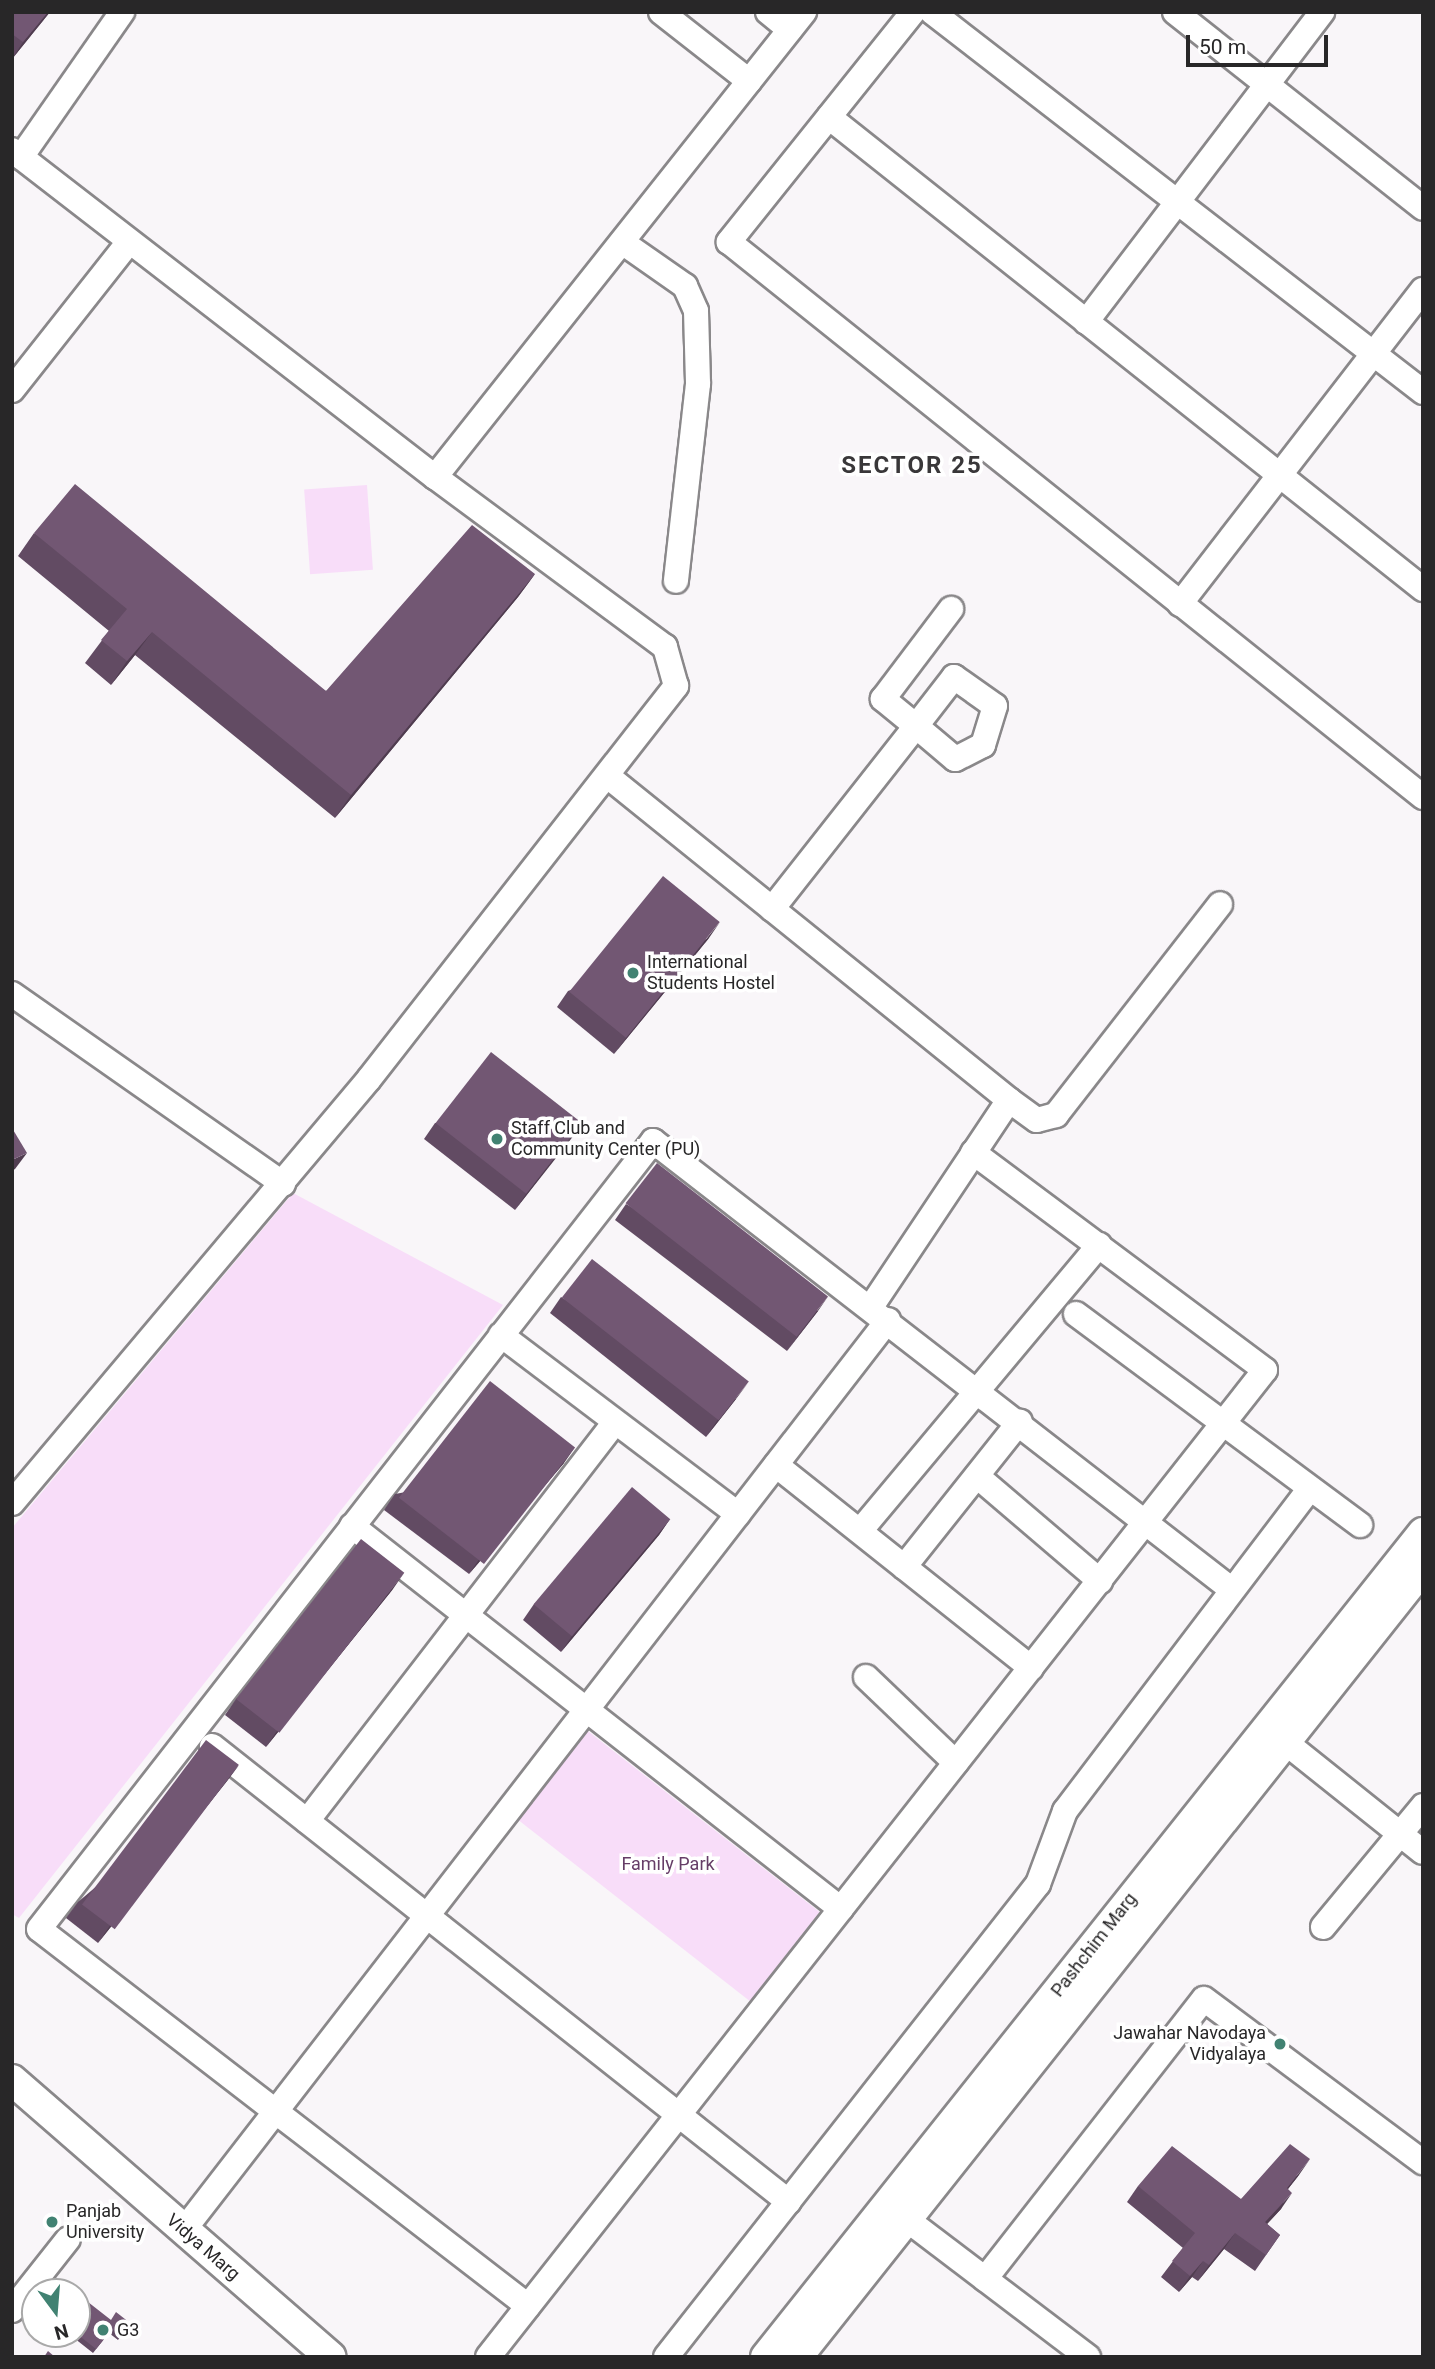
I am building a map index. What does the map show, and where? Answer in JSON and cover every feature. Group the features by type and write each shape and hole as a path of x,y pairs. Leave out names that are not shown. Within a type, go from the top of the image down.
{"main road":[{"name":"Pashchim Marg","path":"766,2357 897,2212 1423,1533"},
{"path":"797,2357 897,2212 1285,1742 1423,1568"},
{"name":"Vidya Marg","path":"12,2080 331,2357"},
{"name":"Vidya Marg","path":"12,2101 306,2357"}],"street":[{"path":"12,1503 283,1184 610,778 676,686 665,647 435,477 128,243 17,153 122,12"},
{"path":"661,12 749,81"},
{"path":"435,477 797,21 768,12"},
{"path":"912,12 729,242 1423,797"},
{"path":"932,12 1423,392"},
{"path":"1175,12 1423,208"},
{"path":"1086,322 1322,12"},
{"path":"829,117 1423,589"},
{"path":"622,242 685,286 696,311 698,383 676,581"},
{"path":"12,390 128,243"},
{"path":"1180,604 1371,353 1423,290"},
{"path":"772,909 916,726 883,699 951,609"},
{"path":"610,778 1037,1120 1056,1115 1220,904"},
{"path":"12,994 283,1184"},
{"path":"183,2231 776,1465 879,1314 973,1152 1009,1100"},
{"path":"528,2306 39,1929 653,1141 1148,1520 1231,1589"},
{"path":"488,2357 1265,1370 973,1152"},
{"path":"860,1531 976,1388 1099,1245"},
{"path":"1076,1314 1360,1525"},
{"path":"501,1335 738,1514"},
{"path":"904,1567 1020,1421"},
{"path":"307,1821 468,1617 615,1422"},
{"path":"776,1465 1031,1668"},
{"path":"977,1476 1100,1581"},
{"path":"666,2357 1038,1884 1065,1811 1310,1488"},
{"path":"352,1526 841,1909"},
{"path":"866,1677 956,1763"},
{"path":"192,1731 789,2202"},
{"path":"1285,1742 1423,1852"},
{"path":"1323,1927 1423,1806"},
{"path":"985,2279 1204,2000 1423,2162"},
{"path":"897,2212 1088,2357"},
{"path":"12,2309 68,2239"}],"green space":[{"path":"367,485 373,570 310,574 304,489"},
{"path":"293,1193 503,1305 19,1918 12,1914 12,1528"},
{"name":"Family Park","path":"584,1728 820,1912 750,2001 514,1817"}],"building":[{"path":"12,12 48,12 23,42 12,34"},
{"path":"75,484 326,691 472,525 535,574 351,795 152,632 127,661 101,640 127,609 34,533"},
{"name":"International Students Hostel","path":"663,876 720,922 626,1038 569,992"},
{"name":"Staff Club and Community Center (PU)","path":"491,1052 582,1123 526,1194 436,1123"},
{"path":"12,1128 27,1153 12,1160"},
{"path":"657,1163 828,1297 797,1337 626,1203"},
{"path":"592,1259 749,1382 719,1420 562,1298"},
{"path":"490,1381 575,1447 484,1564 399,1498"},
{"path":"632,1487 670,1519 572,1636 534,1604"},
{"path":"361,1539 404,1573 279,1733 236,1699"},
{"path":"206,1740 239,1765 115,1929 82,1905"},
{"path":"1290,2144 1310,2159 1287,2188 1292,2193 1265,2222 1280,2235 1266,2255 1235,2233 1209,2265 1203,2261 1190,2276 1172,2261 1195,2233 1138,2186 1172,2146 1241,2199"},
{"path":"91,2304 111,2320 116,2312 130,2323 121,2336 112,2329 96,2349 91,2345"},
{"path":"48,2351 55,2357 44,2357"}],"place":[{"name":"International Students Hostel","path":"633,973"},
{"name":"Staff Club and Community Center (PU)","path":"497,1139"},
{"name":"Jawahar Navodaya Vidyalaya","path":"1280,2044"},
{"name":"Panjab University","path":"52,2222"},
{"name":"G3","path":"103,2330"}],"district":[{"name":"SECTOR 25","path":"912,466"}]}
